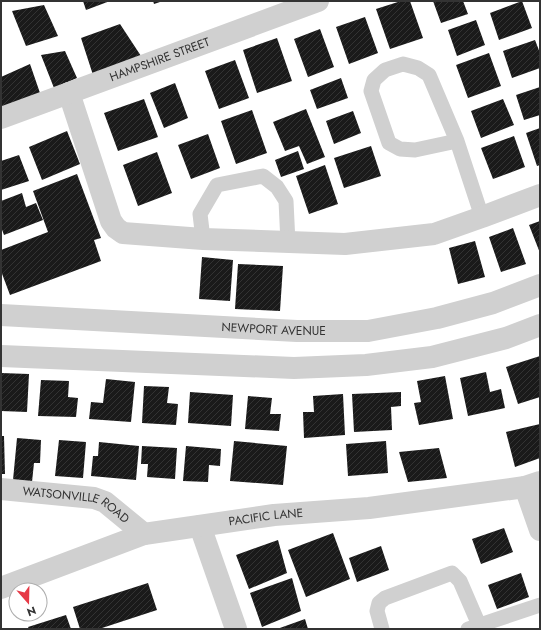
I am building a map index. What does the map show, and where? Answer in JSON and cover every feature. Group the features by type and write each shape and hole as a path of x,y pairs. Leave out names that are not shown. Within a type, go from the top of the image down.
{"street":[{"name":"HAMPSHIRE STREET","path":"1,118 318,1"},
{"path":"69,93 111,221 116,228 123,232 203,239 345,244 434,234 482,218 540,195"},
{"name":"NEWPORT AVENUE","path":"1,314 296,331 368,332 437,318 493,303 540,285"},
{"path":"1,356 294,368 366,365 432,357 506,338 540,325"},
{"path":"532,485 540,530"},
{"name":"PACIFIC LANE","path":"1,588 144,534 274,515 369,508 532,485"},
{"name":"WATSONVILLE ROAD","path":"1,489 94,498 105,502 144,534"},
{"path":"200,526 236,629"}],"lane":[{"path":"457,141 415,150 400,149 389,144 371,91 374,80 385,70 403,64 418,68 429,75 457,141 482,218"},
{"path":"203,239 200,214 217,185 263,176 277,187 286,201 288,243"},
{"path":"382,629 377,611 379,603 385,598 452,573 460,582 474,627 540,605"}],"building":[{"path":"83,1 110,1 86,10"},
{"path":"153,1 163,1 154,4"},
{"path":"401,1 410,1 423,38 390,49 376,9"},
{"path":"433,1 463,1 468,14 441,23"},
{"path":"522,1 532,28 499,40 490,13"},
{"path":"44,5 58,36 26,46 12,11"},
{"path":"365,17 378,53 349,64 336,27"},
{"path":"476,20 485,45 457,56 448,30"},
{"path":"120,24 141,56 93,75 81,38"},
{"path":"320,29 334,67 308,77 294,39"},
{"path":"277,38 292,81 257,93 243,50"},
{"path":"535,40 540,53 540,68 512,78 503,51"},
{"path":"65,51 77,78 54,88 41,55"},
{"path":"489,53 501,86 468,98 456,65"},
{"path":"235,60 249,98 219,109 205,71"},
{"path":"30,64 40,93 1,108 1,77"},
{"path":"341,78 348,98 317,109 310,90"},
{"path":"175,83 188,118 164,128 150,93"},
{"path":"540,87 540,115 524,120 516,95"},
{"path":"144,99 158,137 118,151 104,113"},
{"path":"503,99 514,125 481,138 471,111"},
{"path":"306,109 325,157 307,164 299,146 285,151 273,122"},
{"path":"252,110 267,153 236,164 221,121"},
{"path":"353,111 361,133 334,144 326,121"},
{"path":"540,128 540,165 537,166 526,133"},
{"path":"67,131 80,164 42,180 29,147"},
{"path":"208,134 220,168 191,179 178,145"},
{"path":"514,136 525,167 493,179 481,148"},
{"path":"371,146 381,176 344,188 334,158"},
{"path":"298,151 304,169 281,177 275,160"},
{"path":"157,152 172,193 138,206 123,165"},
{"path":"19,155 29,181 1,190 1,161"},
{"path":"325,165 338,204 309,214 296,176"},
{"path":"77,174 101,238 94,240 101,261 10,295 1,271 1,250 48,232 33,191"},
{"path":"22,193 26,207 36,203 43,220 4,235 1,227 1,201"},
{"path":"540,221 540,253 529,225"},
{"path":"513,228 526,264 501,272 489,237"},
{"path":"475,241 485,277 458,284 449,248"},
{"path":"202,257 233,260 230,301 199,299"},
{"path":"238,264 283,266 280,311 235,309"},
{"path":"540,356 540,397 518,404 506,367"},
{"path":"486,372 490,392 501,389 505,408 468,416 460,378"},
{"path":"1,373 29,374 27,412 1,411"},
{"path":"445,376 453,419 419,425 414,403 421,402 417,381"},
{"path":"106,379 135,382 131,422 89,419 91,402 103,403"},
{"path":"41,380 69,381 68,397 78,398 76,417 38,416"},
{"path":"144,386 169,387 167,403 178,404 176,425 142,423"},
{"path":"190,392 233,395 231,426 188,423"},
{"path":"401,392 401,406 391,407 392,430 354,432 352,394"},
{"path":"343,394 345,435 304,438 303,412 314,412 313,396"},
{"path":"248,396 272,398 270,414 281,414 279,431 245,429"},
{"path":"540,424 540,458 515,467 506,432"},
{"path":"1,436 4,436 5,474 1,474"},
{"path":"17,438 41,440 40,463 34,463 32,482 13,480"},
{"path":"59,440 86,442 83,478 55,476"},
{"path":"234,441 287,446 283,485 230,481"},
{"path":"386,441 388,473 348,476 346,444"},
{"path":"99,442 139,446 136,480 91,476 93,456 98,456"},
{"path":"142,446 177,448 175,479 147,477 148,464 141,464"},
{"path":"186,446 221,449 220,466 209,465 208,482 183,481"},
{"path":"439,448 447,478 408,482 399,452"},
{"path":"504,528 513,552 481,564 472,539"},
{"path":"333,533 350,579 306,597 288,550"},
{"path":"278,540 287,573 249,589 236,555"},
{"path":"381,546 389,570 357,582 349,558"},
{"path":"521,573 529,597 497,609 488,585"},
{"path":"292,578 301,611 262,627 250,593"},
{"path":"148,583 157,610 99,629 80,629 73,607"},
{"path":"66,615 71,629 29,629 28,627 48,622 48,621"},
{"path":"305,619 308,629 277,629"}]}
